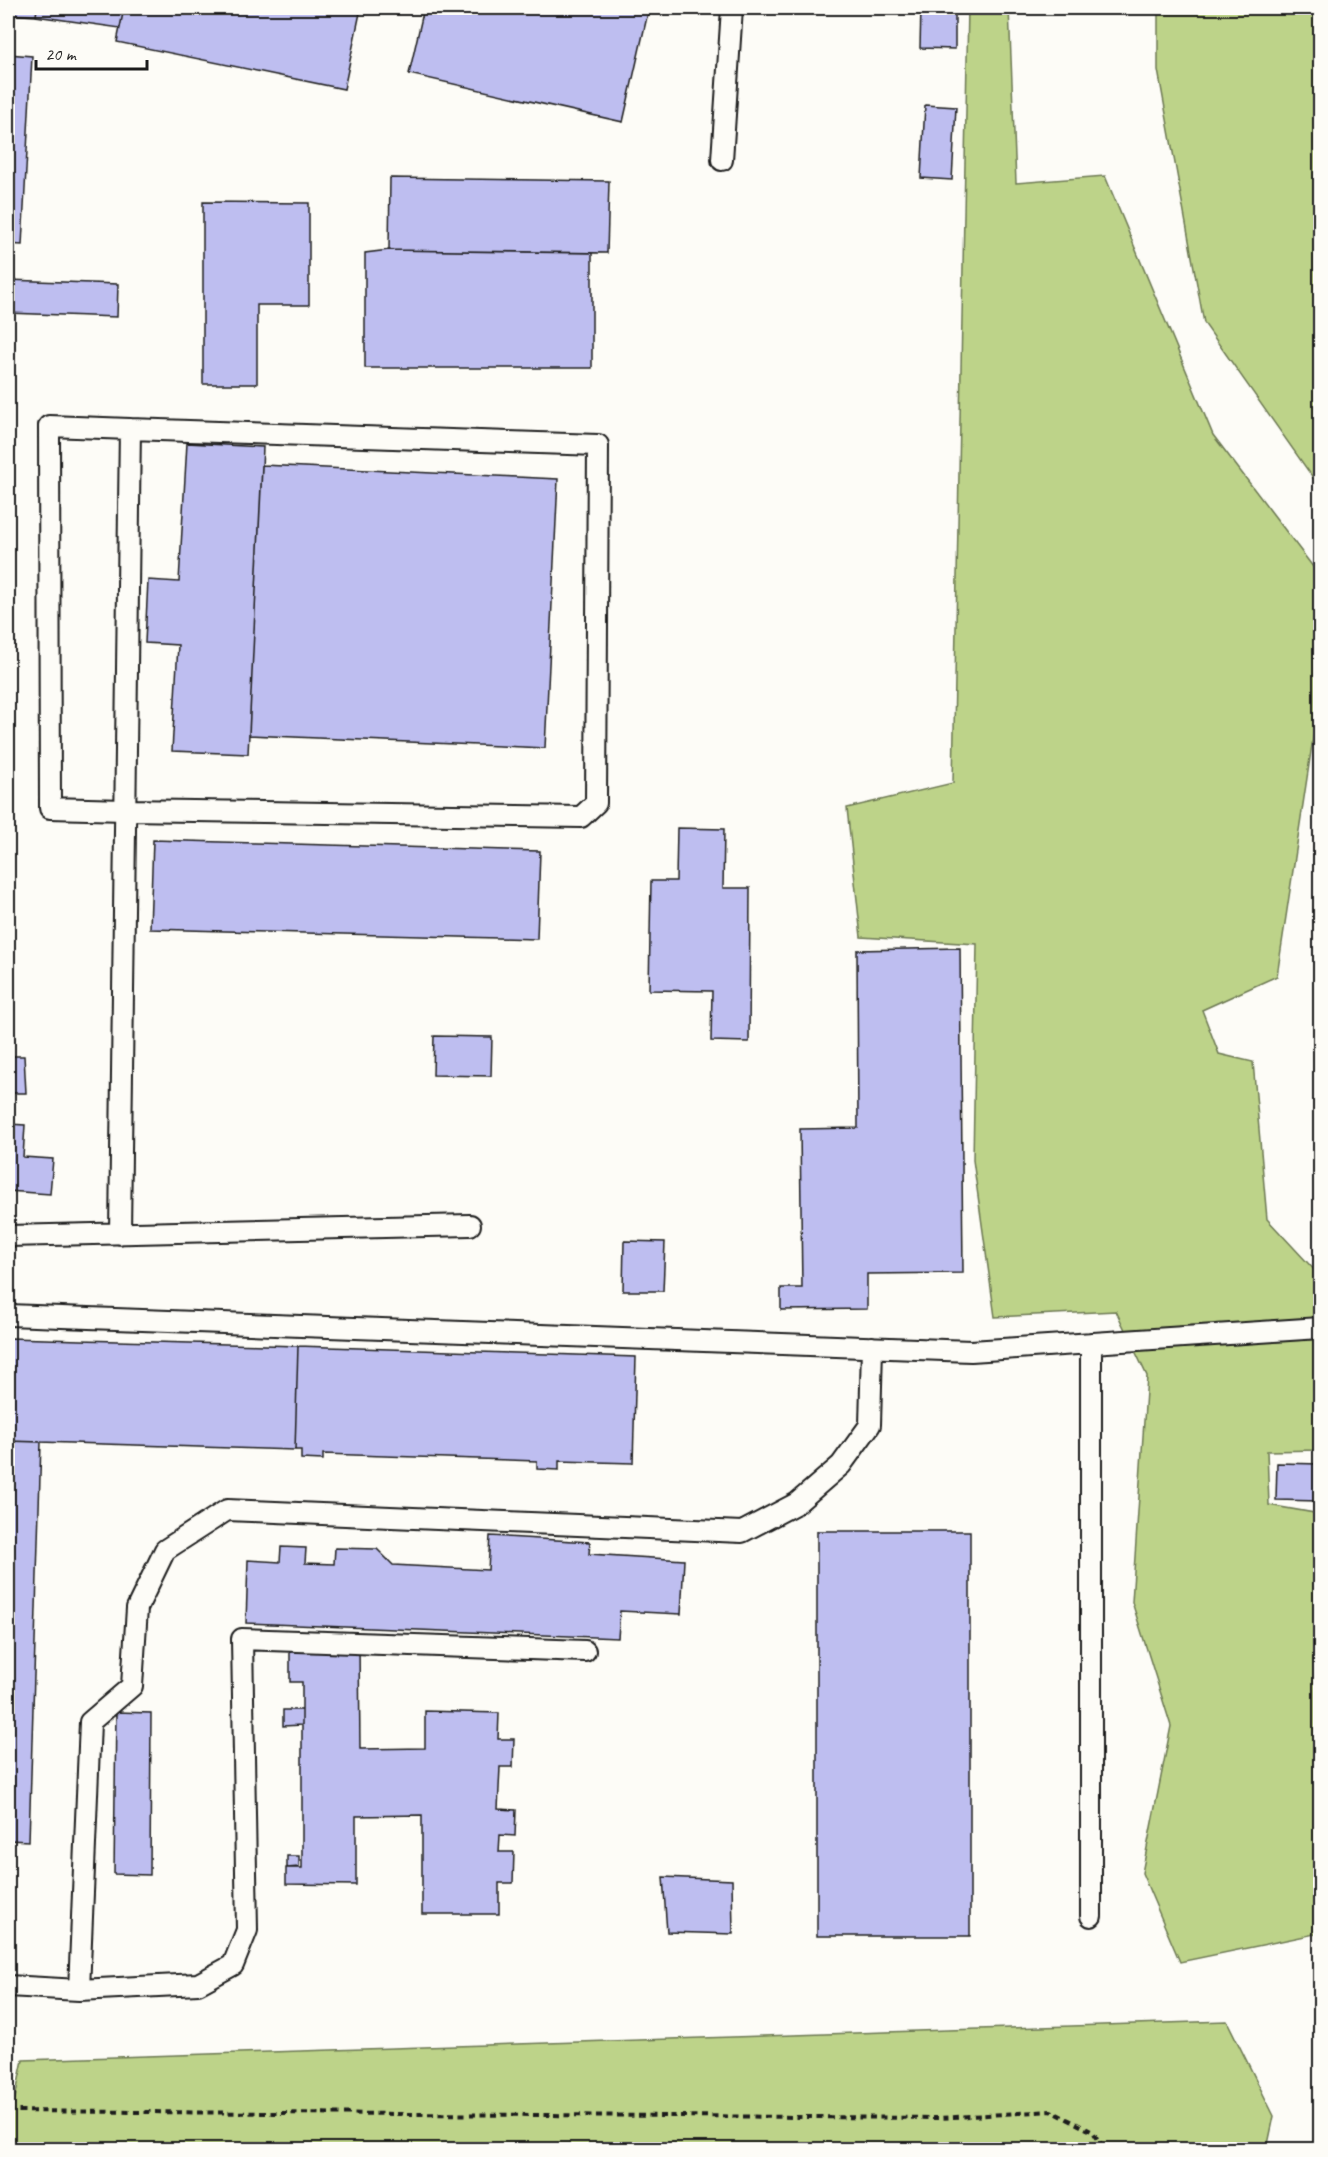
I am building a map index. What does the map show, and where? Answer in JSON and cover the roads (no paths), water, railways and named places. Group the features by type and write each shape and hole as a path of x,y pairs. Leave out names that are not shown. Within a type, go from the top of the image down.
{"lane":[{"path":"722,160 732,8"},
{"path":"49,426 598,445 596,803 581,817 125,810 50,808 49,426"},
{"path":"120,1234 130,429"},
{"path":"8,1236 470,1225"},
{"path":"8,1315 971,1351 1320,1328"},
{"path":"1091,1343 1091,1916"},
{"path":"79,1990 90,1722 132,1686 137,1608 165,1550 226,1510 742,1532 797,1503 841,1465 870,1425 872,1347"},
{"path":"8,1986 79,1990 198,1984 233,1965 247,1930 242,1639 585,1651"}]}
